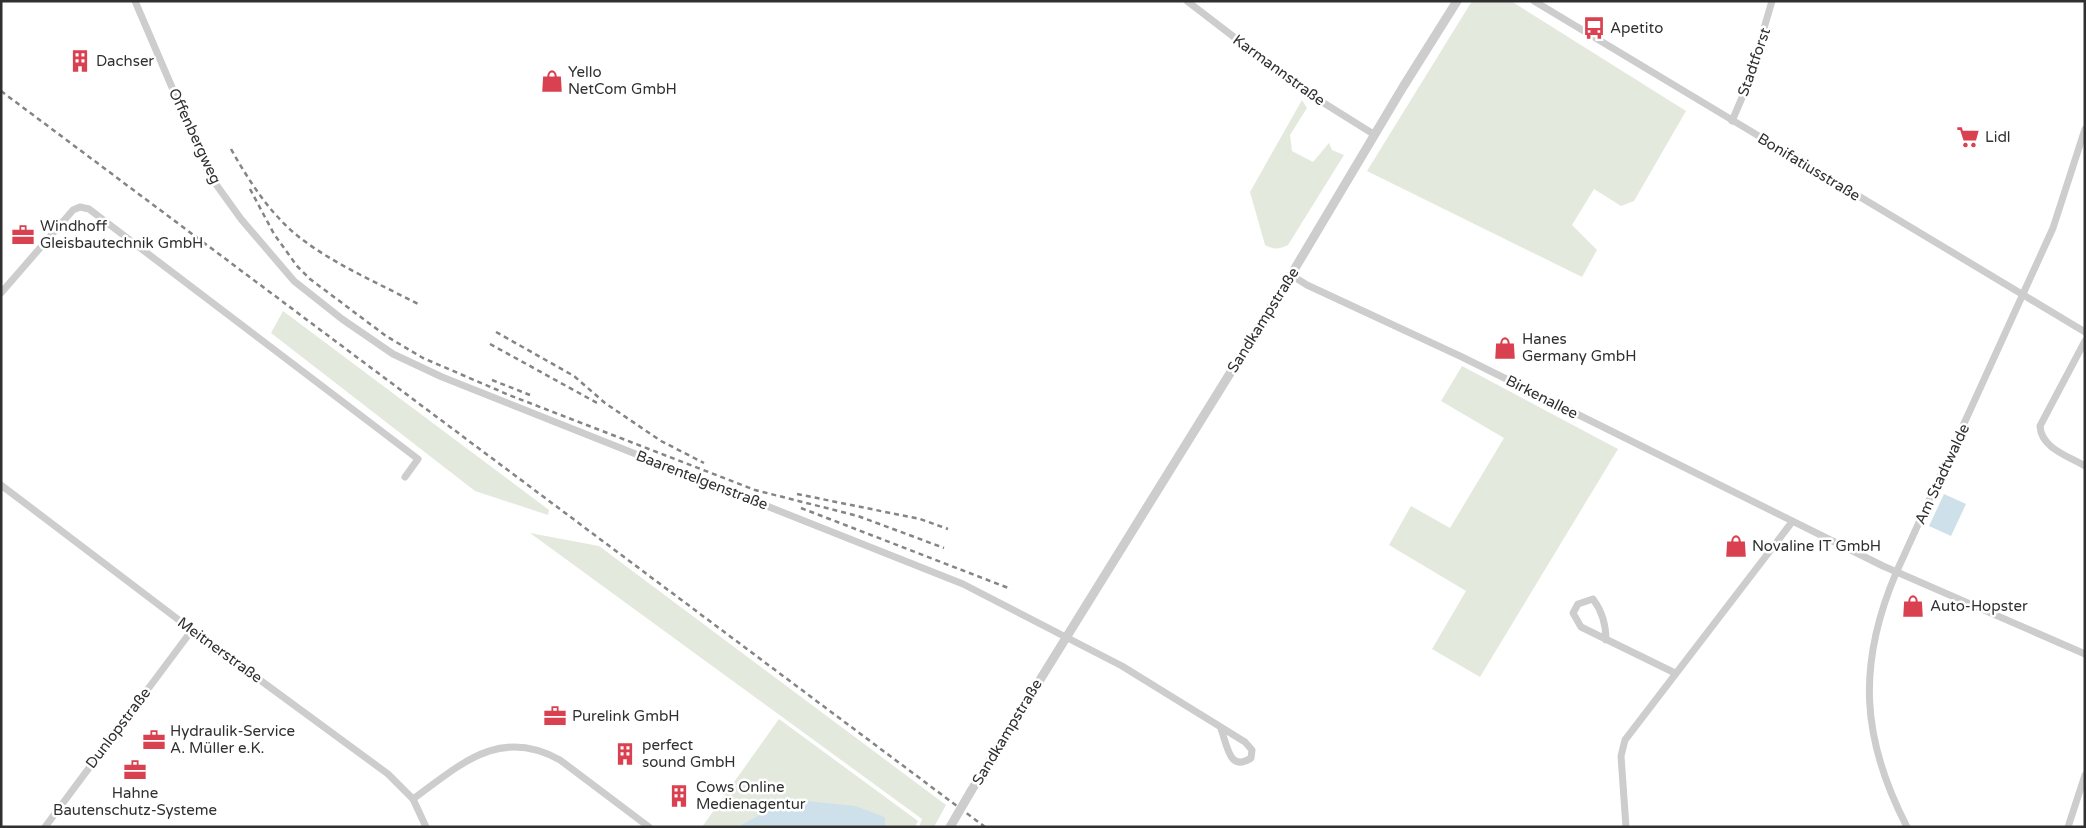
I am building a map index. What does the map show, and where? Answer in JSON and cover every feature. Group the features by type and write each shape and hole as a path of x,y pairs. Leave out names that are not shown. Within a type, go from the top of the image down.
{"street":[{"name":"Offenbergweg","path":"135,1 210,176 241,218 294,281 342,320"},
{"name":"Karmannstraße","path":"1187,1 1303,90 1375,134"},
{"name":"Sandkampstraße","path":"950,827 1065,637 1292,275 1375,134 1457,1"},
{"name":"Bonifatiusstraße","path":"1534,1 2085,332"},
{"name":"Stadtforst","path":"1732,121 1747,86 1772,1"},
{"name":"Am Stadtwalde","path":"1907,827 1891,796 1874,741 1869,696 1870,670 1876,626 1896,573 2023,295 2063,202 2085,129"},
{"path":"1,293 73,210 80,207 89,210 418,459 405,477"},
{"name":"Birkenallee","path":"1292,275 1307,285 1462,357 1896,573 2085,654"},
{"name":"Baarentelgenstraße","path":"342,320 394,354 442,377 914,563 964,584 1065,637"},
{"path":"2085,341 2040,426 2041,436 2047,444 2085,466"},
{"name":"Meitnerstraße","path":"1,485 192,630 388,774 413,799 426,827"},
{"path":"1626,827 1621,756 1625,740 1674,673 1792,522"},
{"path":"1606,640 1606,627 1598,606 1593,599 1578,604 1573,613 1581,628 1674,673"},
{"name":"Dunlopstraße","path":"45,827 192,630"},
{"path":"1065,637 1122,666 1245,742 1252,750 1251,758 1244,762 1237,762 1232,758 1222,729"},
{"path":"413,799 471,757 504,746 523,747 560,760 649,827"},
{"path":"2068,827 2085,776"}],"shaded area":[{"path":"1472,1 1511,1 1686,111 1634,201 1621,206 1594,189 1572,225 1597,250 1582,277 1367,171"},
{"path":"1302,100 1307,108 1290,135 1292,151 1313,162 1329,143 1332,150 1344,155 1288,245 1274,248 1265,245 1250,192"},
{"path":"283,311 549,510 548,515 475,491 271,333"},
{"path":"1462,366 1618,449 1480,677 1432,649 1466,591 1389,545 1411,506 1450,528 1504,438 1441,401"},
{"path":"530,533 599,546 946,805 934,827 919,827 922,819"},
{"path":"779,719 918,821 915,827 886,827 885,817 788,799 737,827 702,827"}],"water":[{"path":"1944,494 1966,504 1951,536 1929,526"},
{"path":"788,799 855,806 885,817 886,827 737,827"}],"railway":[{"path":"1,91 985,827"},
{"path":"231,149 261,196 288,228 327,256 420,305"},
{"path":"250,189 274,234 297,266 310,279 386,336 423,358 509,395 755,490 858,516 944,548"},
{"path":"496,332 574,376 605,403 661,441 704,463"},
{"path":"490,344 599,404"},
{"path":"492,380 530,395"},
{"path":"797,494 920,519 948,529"},
{"path":"801,508 1011,589"}],"place":[{"name":"Apetito","path":"1594,28"},
{"name":"Dachser","path":"80,61"},
{"name":"Yello NetCom GmbH","path":"552,81"},
{"name":"Lidl","path":"1968,137"},
{"name":"Windhoff Gleisbautechnik GmbH","path":"23,235"},
{"name":"Hanes Germany GmbH","path":"1505,348"},
{"name":"Novaline IT GmbH","path":"1736,546"},
{"name":"Auto-Hopster","path":"1913,606"},
{"name":"Purelink GmbH","path":"555,716"},
{"name":"Hydraulik-Service A. Müller e.K.","path":"154,740"},
{"name":"perfect sound GmbH","path":"625,754"},
{"name":"Hahne Bautenschutz-Systeme","path":"135,770"},
{"name":"Cows Online Medienagentur","path":"679,796"}]}
